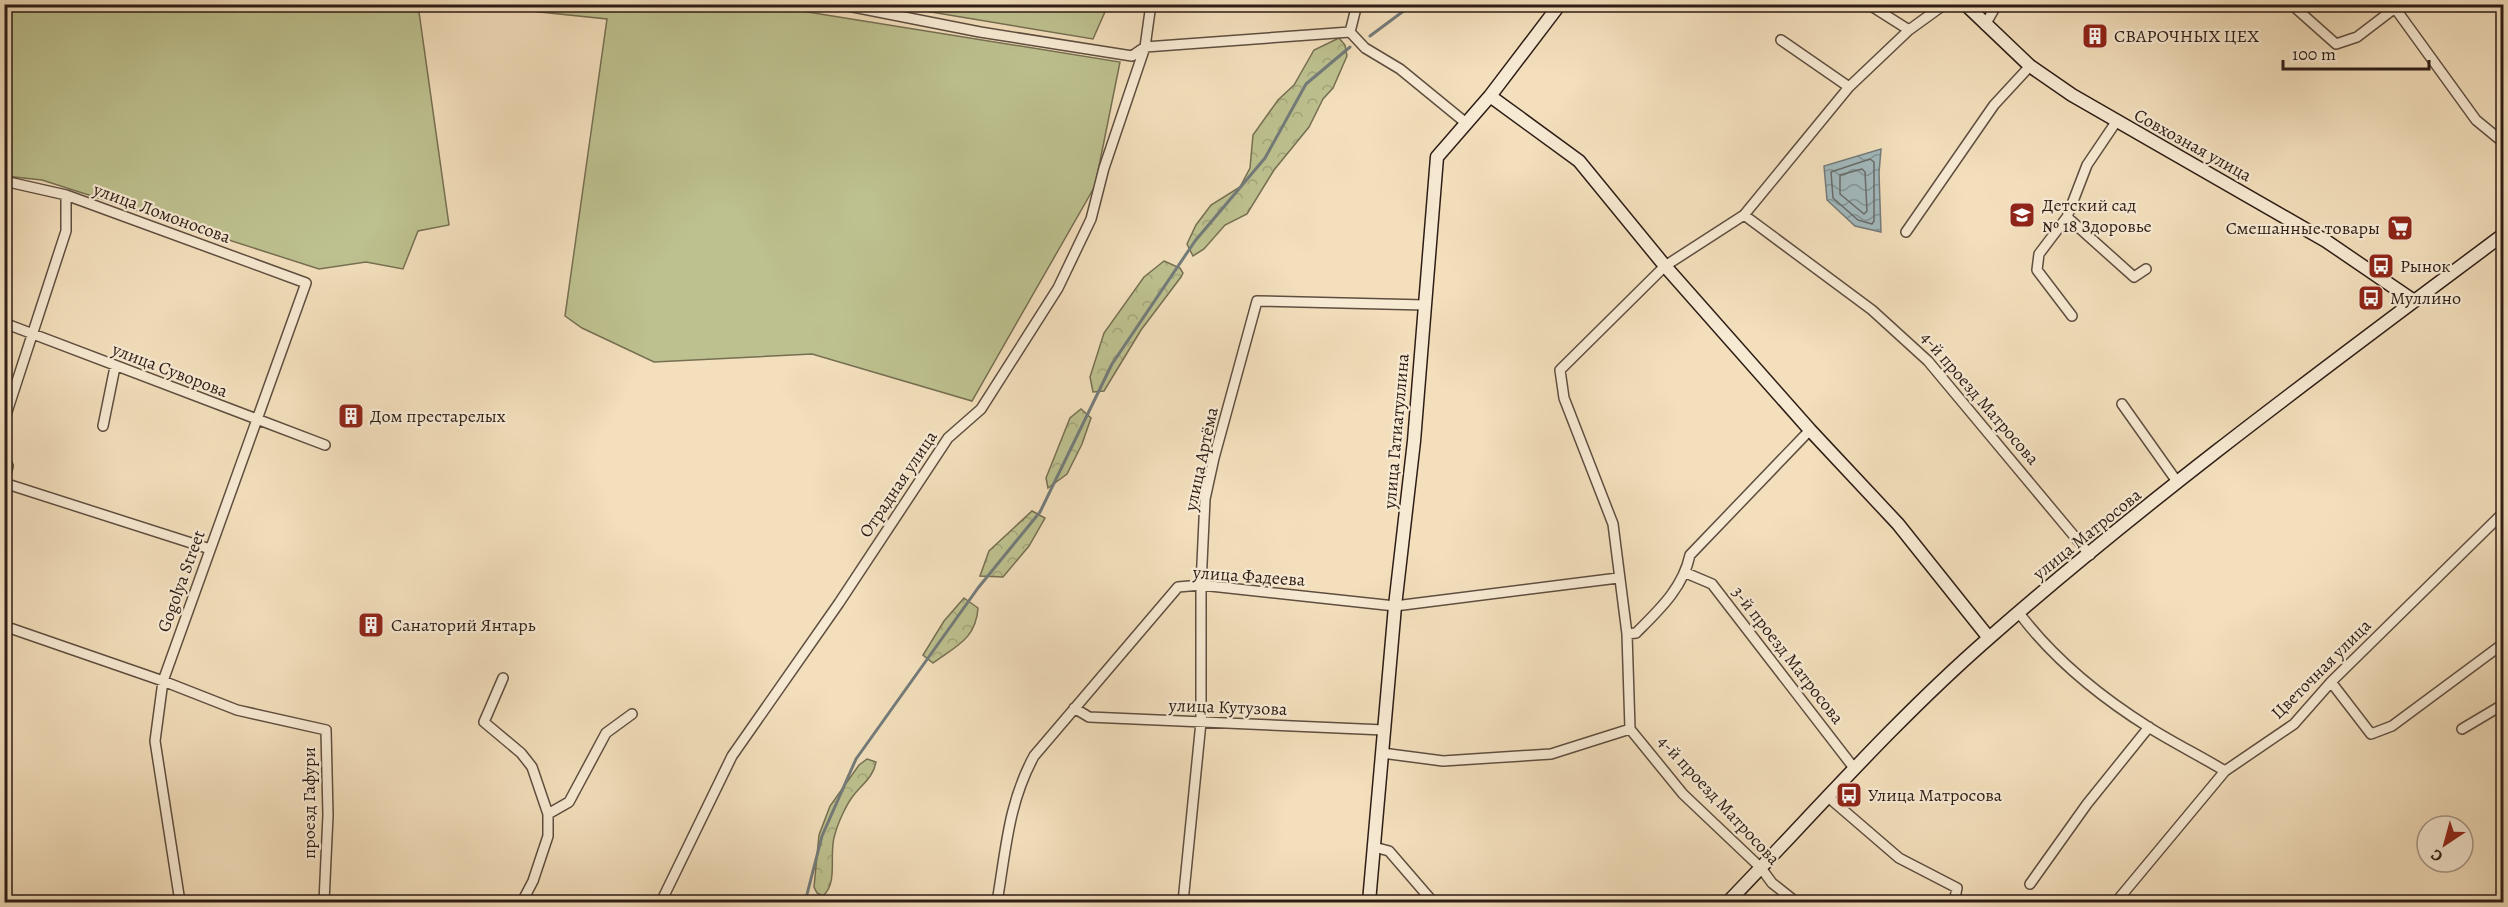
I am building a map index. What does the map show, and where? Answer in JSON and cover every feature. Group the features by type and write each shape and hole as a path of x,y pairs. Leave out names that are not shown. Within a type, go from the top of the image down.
{"street":[{"path":"838,4 980,32 1132,56 1145,47 1350,32"},
{"name":"Отрадная улица","path":"661,903 732,756 839,603 948,438 981,409 1058,288 1092,219 1104,168 1145,47 1151,4"},
{"path":"1350,32 1357,4"},
{"name":"улица Гатиатуллина","path":"1369,903 1395,606 1411,479 1437,157 1490,96 1560,4"},
{"path":"1868,4 1909,30"},
{"path":"1382,753 1443,761 1551,754 1630,729 1627,634 1618,578 1613,524 1564,398 1560,370 1665,266 1744,215 1849,87 1909,30 1945,4"},
{"name":"Совхозная улица","path":"1965,4 2030,66 2116,122 2326,241 2414,301"},
{"path":"1985,25 1996,4"},
{"path":"2291,4 2336,44 2357,37 2394,6 2476,120 2504,143"},
{"path":"1350,32 1365,48 1400,69 1466,123"},
{"path":"1781,40 1849,87"},
{"path":"1906,232 1994,105 2030,66"},
{"path":"1490,96 1579,161 1665,266 1810,430 1898,524 1989,638"},
{"path":"2072,316 2037,270 2039,254 2067,217 2087,165 2116,122"},
{"name":"улица Ломоносова","path":"4,181 66,195 306,283"},
{"path":"4,421 66,231 66,195"},
{"name":"4-й проезд Матросова","path":"1744,215 1872,310 1928,361 2090,555"},
{"path":"2067,217 2134,277 2146,269"},
{"name":"улица Матросова","path":"1728,903 1905,716 1989,638 2178,483 2504,234"},
{"name":"Gogolya Street","path":"180,903 155,741 163,681 306,283"},
{"name":"улица Артёма","path":"1183,903 1201,722 1201,585 1205,500 1214,458 1257,301 1425,304"},
{"name":"улица Суворова","path":"4,323 325,445"},
{"path":"103,426 116,367"},
{"path":"2122,404 2178,483"},
{"path":"1627,634 1636,633 1663,606 1686,573 1690,555 1810,430"},
{"path":"4,457 8,466 4,483 210,549"},
{"name":"Цветочная улица","path":"2116,903 2225,771 2294,724 2331,682 2504,512"},
{"name":"3-й проезд Матросова","path":"1686,573 1712,584 1854,768"},
{"name":"улица Фадеева","path":"997,903 1012,808 1020,783 1034,756 1178,588 1201,585 1395,606 1618,578"},
{"path":"2019,613 2032,631 2087,682 2150,728 2225,771"},
{"path":"4,626 163,681"},
{"path":"2331,682 2371,734 2392,726 2504,643"},
{"path":"503,678 484,722 521,753 532,767 548,814 548,836 533,881 522,903"},
{"name":"проезд Гафури","path":"163,681 237,710 326,730 328,815 324,903"},
{"path":"2462,729 2504,704"},
{"name":"улица Кутузова","path":"1074,708 1089,717 1384,730"},
{"path":"548,814 569,802 606,733 632,714"},
{"path":"2030,884 2087,804 2150,728"},
{"name":"4-й проезд Матросова","path":"1630,729 1683,794 1761,868 1772,883 1796,903"},
{"path":"1827,796 1899,858 1957,888 1954,903"},
{"path":"1374,848 1389,851 1433,903"}],"green space":[{"path":"5,4 418,5 449,225 418,231 403,269 366,262 319,269 42,180 5,176"},
{"path":"1108,4 1093,39 889,5"},
{"path":"473,5 764,5 1120,62 1095,186 972,401 812,354 654,362 582,328 565,316 607,19"},
{"path":"1339,38 1345,45 1347,56 1333,88 1323,99 1309,127 1274,170 1247,214 1225,225 1204,249 1193,256 1187,244 1196,225 1211,205 1240,187 1250,168 1253,135 1278,100 1294,85 1314,50"},
{"path":"1164,261 1180,268 1183,273 1181,277 1141,330 1104,391 1093,392 1090,377 1104,333 1144,277"},
{"path":"1081,409 1091,418 1082,444 1067,474 1048,488 1046,478 1070,418"},
{"path":"1032,511 1045,518 1029,546 1003,577 980,576 989,551"},
{"path":"964,598 978,608 973,627 963,641 933,663 923,655 944,621"},
{"path":"867,759 876,762 875,768 850,800 840,820 833,842 831,883 823,896 817,893 814,887 819,835 830,806 859,765"}],"water":[{"path":"1881,149 1879,173 1881,232 1855,226 1827,200 1824,166"}],"waterway":[{"path":"1370,36 1413,4"},
{"path":"805,902 822,836 856,759 978,588 1040,512 1112,364 1195,241 1265,158 1306,84 1350,47"}],"place":[{"name":"СВАРОЧНЫХ ЦЕХ","path":"2095,36"},
{"name":"Детский сад № 18 Здоровье","path":"2022,215"},
{"name":"Смешанные товары","path":"2400,228"},
{"name":"Рынок","path":"2381,266"},
{"name":"Муллино","path":"2371,298"},
{"name":"Дом престарелых","path":"351,416"},
{"name":"Санаторий Янтарь","path":"371,625"},
{"name":"Улица Матросова","path":"1849,795"}]}
